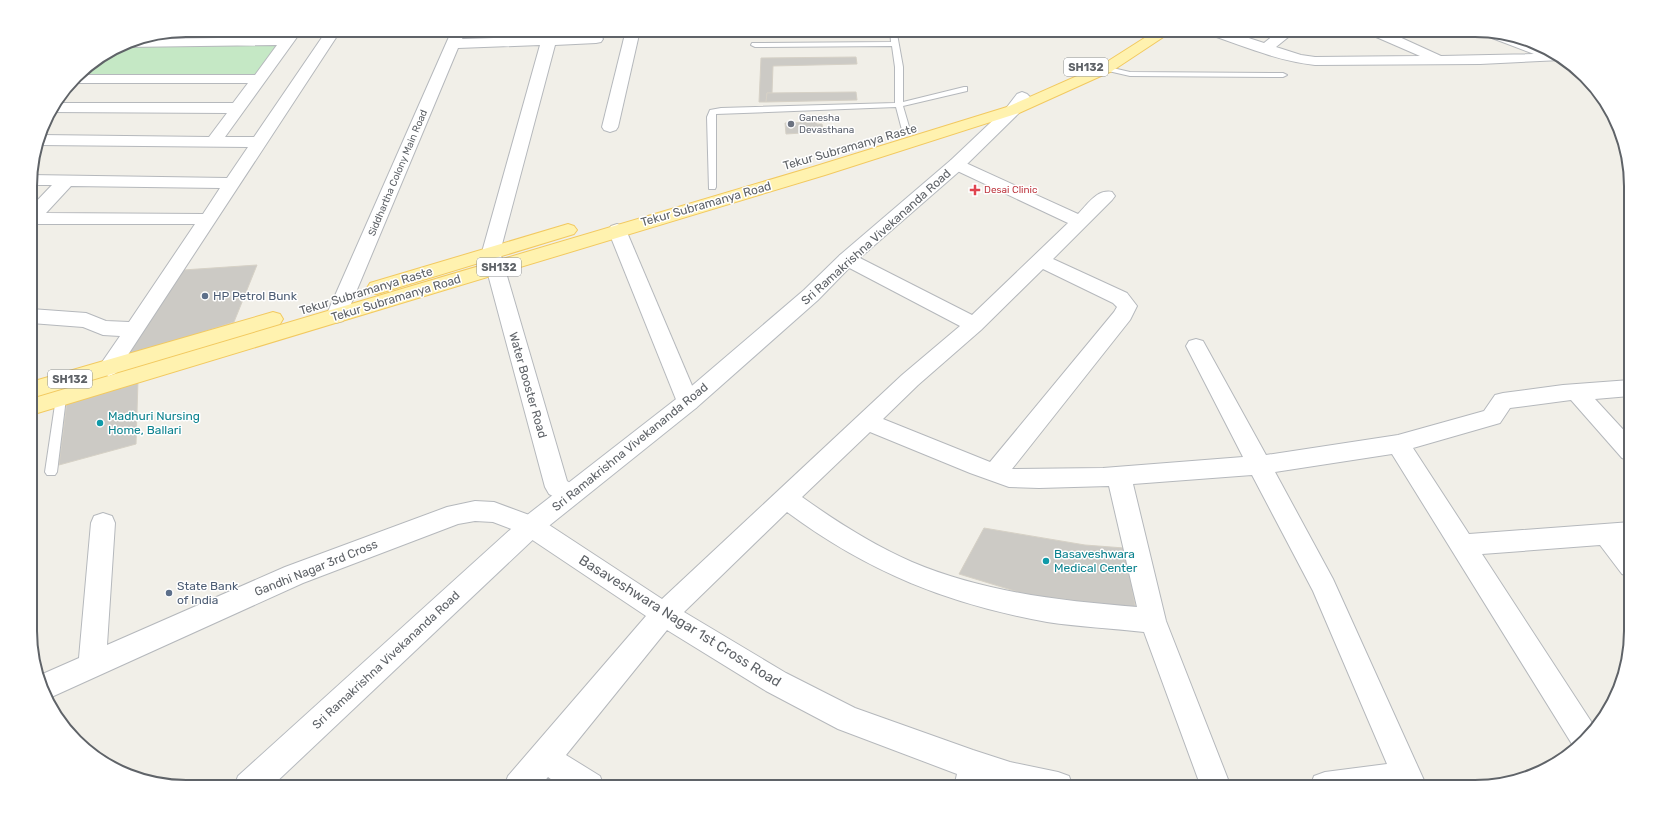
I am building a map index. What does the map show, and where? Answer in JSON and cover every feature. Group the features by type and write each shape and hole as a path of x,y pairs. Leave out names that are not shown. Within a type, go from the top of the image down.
{"main road":[{"name":"SH132","path":"1018,104 1091,64 1135,37"},
{"name":"SH132","path":"961,121 1018,104 1107,68 1156,37"},
{"name":"Tekur Subramanya Raste","path":"37,388 340,307 493,261 712,187 906,130 961,121"},
{"name":"Tekur Subramanya Road","path":"493,261 617,230 961,121"},
{"name":"Tekur Subramanya Road","path":"37,405 340,307"}],"street":[{"path":"147,42 267,37"},
{"path":"213,142 290,37"},
{"path":"108,368 329,37"},
{"path":"456,37 549,40 596,39"},
{"name":"Siddhartha Colony Main Road","path":"340,307 456,37"},
{"path":"610,127 631,37"},
{"path":"1230,37 1299,59 1315,61 1441,59 1480,60 1550,57"},
{"path":"1265,49 1280,37"},
{"path":"1389,37 1441,59"},
{"path":"493,261 549,40"},
{"path":"83,79 260,79"},
{"name":"Sri Ramakrishna Vivekananda Road","path":"257,780 531,526 688,402 811,295 847,259 957,164 1018,104"},
{"path":"59,108 238,108"},
{"path":"44,140 260,142"},
{"path":"957,164 1079,221"},
{"path":"37,180 232,183"},
{"path":"37,212 66,181"},
{"path":"525,780 664,614 910,380 974,325 1106,196"},
{"path":"37,218 209,219"},
{"path":"617,230 688,402"},
{"path":"847,259 974,325"},
{"path":"995,473 1123,315 1127,306 1120,298 1040,260"},
{"name":"Water Booster Road","path":"493,261 557,487 570,495"},
{"path":"37,316 86,320 103,328 134,329"},
{"path":"1196,346 1324,587 1408,780"},
{"path":"866,422 1009,478 1039,479 1120,476 1258,465 1398,444 1492,417 1503,401 1576,392 1624,388"},
{"path":"1576,392 1624,445"},
{"path":"1398,444 1582,734"},
{"path":"1120,476 1153,621 1213,780"},
{"path":"785,498 823,525 868,552 932,581 1002,600 1049,610 1153,621"},
{"name":"Gandhi Nagar 3rd Cross","path":"47,685 294,575 456,514 475,511 494,512 531,526"},
{"path":"92,666 103,523"},
{"name":"Basaveshwara Nagar 1st Cross Road","path":"531,526 664,614 776,682 848,719 971,776 1010,777 1024,780"},
{"path":"1462,545 1624,533"},
{"path":"1606,534 1624,557"},
{"path":"545,758 578,780"}],"lane":[{"path":"893,37 899,67 899,106 906,130"},
{"path":"755,44 894,44"},
{"path":"1107,68 1130,74 1283,75"},
{"path":"712,187 711,117 713,112 721,110 899,106 964,89"},
{"path":"51,472 61,398"}],"green space":[{"path":"283,43 258,77 83,79 95,68 111,57 141,44"}],"building":[{"path":"856,57 857,64 773,66 772,93 767,93 766,102 759,102 761,58"},
{"path":"856,92 857,100 766,102 767,93"},
{"path":"816,122 817,124 822,124 823,129 818,129 818,132 786,134 785,123"},
{"name":"HP Petrol Bunk","path":"257,265 234,322 125,357 183,270"},
{"name":"Madhuri Nursing Home, Ballari","path":"138,380 136,444 59,465 67,401"},
{"name":"Basaveshwara Medical Center","path":"984,528 1085,545 1124,548 1136,610 1041,599 959,574"}],"place":[{"name":"Ganesha Devasthana","path":"791,124"},
{"name":"Desai Clinic","path":"975,190"},
{"name":"HP Petrol Bunk","path":"205,296"},
{"name":"Madhuri Nursing Home, Ballari","path":"100,423"},
{"name":"Basaveshwara Medical Center","path":"1046,561"},
{"name":"State Bank of India","path":"169,593"}]}
